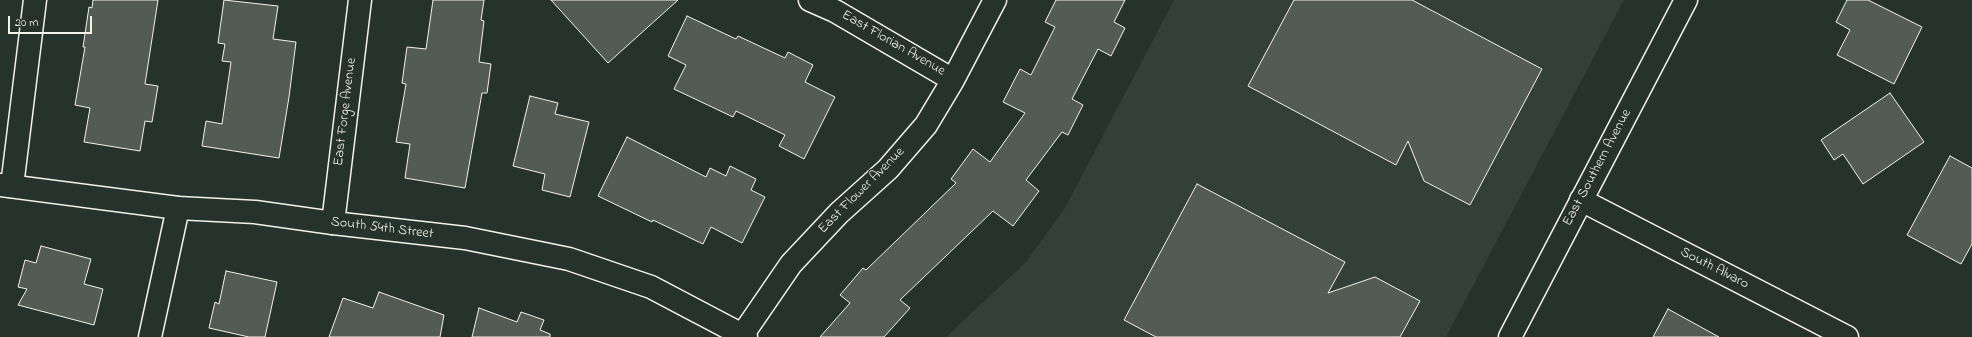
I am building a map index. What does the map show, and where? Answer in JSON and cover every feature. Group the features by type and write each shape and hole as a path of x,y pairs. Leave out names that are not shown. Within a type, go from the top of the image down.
{"street":[{"path":"6,185 35,0"},
{"name":"East Forge Avenue","path":"333,223 360,0"},
{"name":"East Florian Avenue","path":"810,0 835,11 953,80"},
{"name":"East Flower Avenue","path":"745,336 791,264 839,212 888,169 926,125 953,80 995,0"},
{"name":"East Southern Avenue","path":"1510,337 1686,0"},
{"name":"South 54th Street","path":"6,185 178,208 255,212 333,223 465,238 569,259 651,287 745,336"},
{"name":"South Alvaro","path":"1581,200 1838,335"},
{"path":"150,337 178,208"}],"shaded area":[{"path":"1174,0 1624,0 1446,337 946,337 1026,262 1065,208"}],"building":[{"path":"93,0 158,0 145,84 158,86 152,122 145,121 140,151 84,142 90,108 75,105 85,47 83,47 89,7 92,8"},
{"path":"224,0 278,6 273,39 296,42 279,158 202,146 206,121 222,124 231,62 222,61 225,44 218,43"},
{"path":"433,0 484,0 481,20 484,21 479,62 491,64 487,93 482,93 465,188 405,178 410,144 396,142 406,84 402,83 407,47 426,49"},
{"path":"551,0 678,0 608,63"},
{"path":"1056,0 1125,0 1114,22 1125,28 1111,56 1098,49 1072,99 1083,105 1068,135 1062,132 1026,180 1039,191 1013,226 993,211 900,300 910,308 884,337 820,337 850,303 840,295 863,268 866,270 956,183 951,179 973,149 990,162 1025,113 1003,102 1020,69 1031,75 1055,27 1045,22"},
{"path":"1294,0 1412,0 1542,69 1470,205 1424,181 1408,141 1396,165 1248,86"},
{"path":"1847,0 1868,0 1922,27 1894,84 1837,55 1850,30 1836,22"},
{"path":"687,16 736,39 738,36 785,58 788,52 813,65 805,82 835,97 804,159 779,146 785,135 736,111 733,117 674,89 686,65 668,56"},
{"path":"1890,93 1924,142 1863,184 1843,154 1834,160 1821,140"},
{"path":"530,96 558,103 555,114 589,122 570,197 542,190 545,174 513,166"},
{"path":"627,137 706,177 710,168 726,176 730,166 756,179 751,190 765,197 742,243 711,227 703,244 598,196"},
{"path":"1950,156 1972,168 1972,244 1961,264 1907,235"},
{"path":"1197,184 1345,262 1328,293 1375,277 1420,301 1400,337 1156,337 1124,320"},
{"path":"41,246 91,259 84,284 103,289 94,325 18,305 27,289 18,287 25,260 36,263"},
{"path":"226,271 277,282 265,337 249,337 209,328 215,302 219,304"},
{"path":"379,292 444,315 440,337 329,337 343,298 373,308"},
{"path":"479,308 517,322 521,312 544,320 540,330 550,334 550,337 472,337"},
{"path":"1668,309 1719,337 1653,337"}]}
